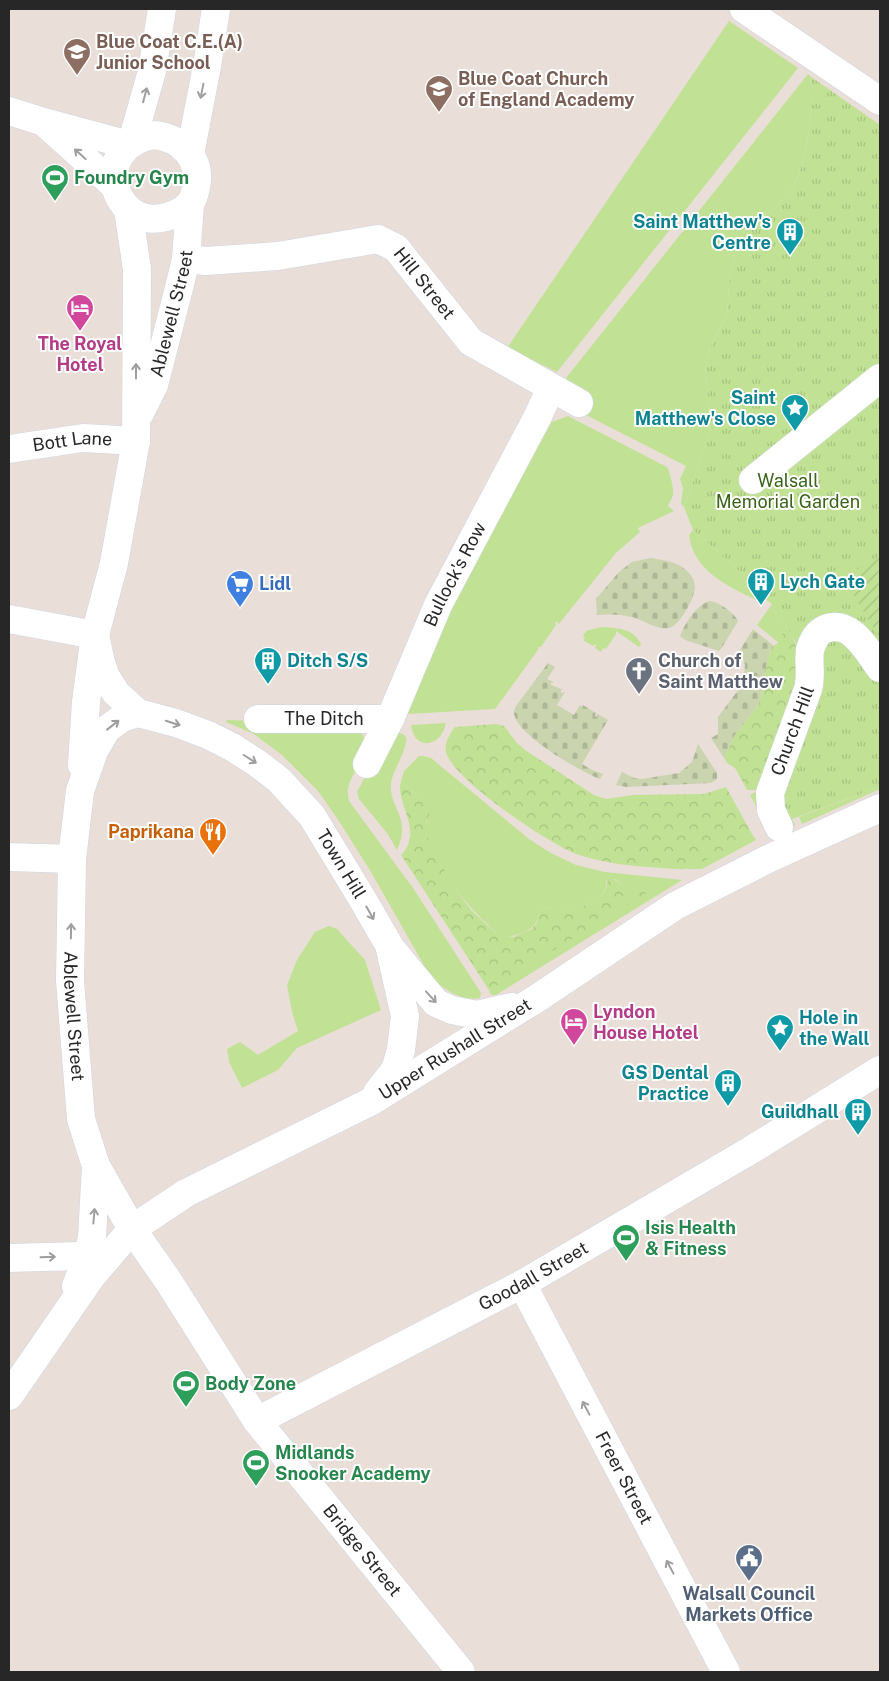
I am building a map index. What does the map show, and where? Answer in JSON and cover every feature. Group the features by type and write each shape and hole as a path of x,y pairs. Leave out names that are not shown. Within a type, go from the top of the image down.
{"street":[{"path":"131,143 152,71 162,9"},
{"path":"190,154 216,9"},
{"path":"744,9 880,101"},
{"path":"9,111 44,122 131,143"},
{"path":"44,122 115,186"},
{"path":"146,136 162,136 178,142 190,154 196,168 197,178 194,195 190,204 178,212 161,218 150,219 128,209 120,199 115,186 114,176 116,162 131,143 146,136"},
{"name":"Ablewell Street","path":"136,430 154,385 186,258 190,204"},
{"name":"Ablewell Street","path":"128,209 137,269 136,430 114,562 95,635 86,702 80,791 72,859 70,980 81,1119 96,1166 132,1229"},
{"name":"Hill Street","path":"186,258 206,261 278,256 378,239 396,248 471,342 580,403"},
{"path":"753,480 880,378"},
{"name":"Bullock's Row","path":"367,764 390,719 438,605 551,388"},
{"name":"Bott Lane","path":"9,449 136,430"},
{"path":"9,620 95,635"},
{"name":"Church Hill","path":"779,827 771,810 770,793 808,689 811,671 810,649 818,634 822,630 831,627 844,628 851,632 880,668"},
{"name":"Ablewell Street","path":"95,635 106,677 116,693 138,713"},
{"name":"Ablewell Street","path":"80,791 101,737 107,729 122,718 138,713"},
{"name":"Town Hill","path":"138,713 208,735 232,747 279,780 312,816 364,900 389,946 405,1016 401,1050 395,1070 370,1102"},
{"name":"The Ditch","path":"258,719 390,719"},
{"name":"Upper Rushall Street","path":"65,1312 91,1277 132,1229 186,1193 370,1102 536,999 675,906 770,858 880,808"},
{"path":"9,857 72,859"},
{"path":"389,946 434,1002 452,1010 477,1014 503,1010 536,999"},
{"name":"Goodall Street","path":"257,1422 522,1284 751,1150 880,1070"},
{"path":"9,1396 65,1312 87,1258 92,1229 96,1166"},
{"name":"Bridge Street","path":"132,1229 167,1279 257,1422 461,1672"},
{"path":"9,1258 79,1256 87,1258"},
{"name":"Freer Street","path":"522,1284 726,1672"}],"green space":[{"path":"729,21 798,68 557,372 507,348"},
{"path":"808,74 810,76 811,89 810,120 805,153 796,182 779,204 742,233 745,238 730,274 727,315 709,350 705,363 710,425 709,436 684,507 681,504 683,488 680,479 686,466 580,412 566,378"},
{"name":"Walsall Memorial Garden","path":"810,76 880,125 880,787 792,819 795,825 773,837 750,795 760,789 797,684 798,652 795,641 787,626 770,607 772,604 759,595 753,583 693,530 684,507 709,436 710,425 705,363 709,350 727,315 730,274 745,238 741,234 779,204 796,182 808,137 811,104"},
{"path":"568,416 667,467 673,492 668,506 674,511 638,528 640,532 616,553 558,625 558,622 555,622 556,625 541,647 538,647 538,650 495,709 408,714 448,611 477,556 550,425 552,422"},
{"path":"693,530 753,583 759,595 756,600 723,583 704,567 692,547 689,535"},
{"path":"880,556 880,639 850,589 863,582 856,570"},
{"path":"650,558 669,561 682,567 693,580 694,592 678,622 669,628 664,628 628,616 614,614 597,615 596,599 619,572 632,562"},
{"path":"709,601 725,608 738,621 719,651 685,640 680,636 691,616 704,603"},
{"path":"770,607 787,626 779,643 757,625"},
{"path":"787,626 798,652 797,684 758,790 747,790 735,768 727,763 724,758 734,736 760,700 771,647 777,644 783,629"},
{"path":"601,627 630,632 638,639 641,645 639,647 616,631 606,649 603,648 601,652 595,648 595,644 593,646 583,640 585,638 583,636 586,631"},
{"path":"753,629 774,646 771,647 765,670 760,700 734,736 724,758 711,738 718,734 718,717 739,689 744,677 745,665 740,650"},
{"path":"548,663 555,667 547,679 554,682 551,685 564,690 561,690 561,693 565,692 557,705 574,715 580,705 582,707 583,705 596,713 596,717 598,714 608,720 582,764 603,774 600,779 566,762 540,744 528,734 515,717 514,711 516,706"},
{"path":"227,720 260,721 358,730 363,736 365,743 362,757 348,787 349,801 413,888 481,993 480,998 466,998 452,993 430,976 371,872 318,791 282,755 254,734 226,722"},
{"path":"446,723 439,738 428,743 417,739 411,725"},
{"path":"496,724 504,726 525,750 594,795 606,799 633,795 704,794 726,787 752,834 685,869 620,864 579,855 527,826 484,794 452,764 446,752 446,745 455,727"},
{"path":"391,729 404,735 406,740 391,783 391,792 402,829 397,850 387,833 359,799 357,792"},
{"path":"698,744 717,773 717,779 711,783 626,787 616,785 622,772 634,778 642,779 679,773 692,762"},
{"path":"419,756 431,758 529,839 551,853 576,865 605,872 682,880 496,995 491,995 489,990 634,891 624,887 615,879 607,880 605,891 596,900 578,909 565,911 545,908 539,913 537,920 530,929 518,935 505,936 498,934 458,892 434,855 426,829 430,814 423,796 409,791 406,786 400,785 404,771"},
{"path":"400,785 406,786 409,791 432,799 434,805 426,822 429,843 452,884 471,910 496,933 513,937 532,929 537,922 539,913 545,908 568,910 583,906 604,893 610,876 624,887 647,893 489,990 401,855 410,838 410,829"},
{"path":"880,787 880,789 802,824 799,817"},
{"path":"752,834 756,840 702,869 687,869"},
{"path":"329,926 337,929 365,960 381,1010 297,1048 278,1070 242,1088 229,1062 227,1049 240,1042 258,1055 298,1031 287,985 297,960 315,932"}],"place":[{"name":"Blue Coat C.E.(A) Junior School","path":"77,76"},
{"name":"Blue Coat Church of England Academy","path":"439,113"},
{"name":"Foundry Gym","path":"55,202"},
{"name":"Saint Matthew's Centre","path":"790,256"},
{"name":"The Royal Hotel","path":"80,332"},
{"name":"Saint Matthew's Close","path":"795,432"},
{"name":"Lych Gate","path":"761,606"},
{"name":"Lidl","path":"240,608"},
{"name":"Ditch S/S","path":"268,685"},
{"name":"Church of Saint Matthew","path":"639,695"},
{"name":"Paprikana","path":"213,856"},
{"name":"Lyndon House Hotel","path":"574,1046"},
{"name":"Hole in the Wall","path":"780,1052"},
{"name":"GS Dental Practice","path":"728,1107"},
{"name":"Guildhall","path":"858,1136"},
{"name":"Isis Health & Fitness","path":"626,1262"},
{"name":"Body Zone","path":"186,1408"},
{"name":"Midlands Snooker Academy","path":"256,1487"},
{"name":"Walsall Council Markets Office","path":"749,1582"}]}
